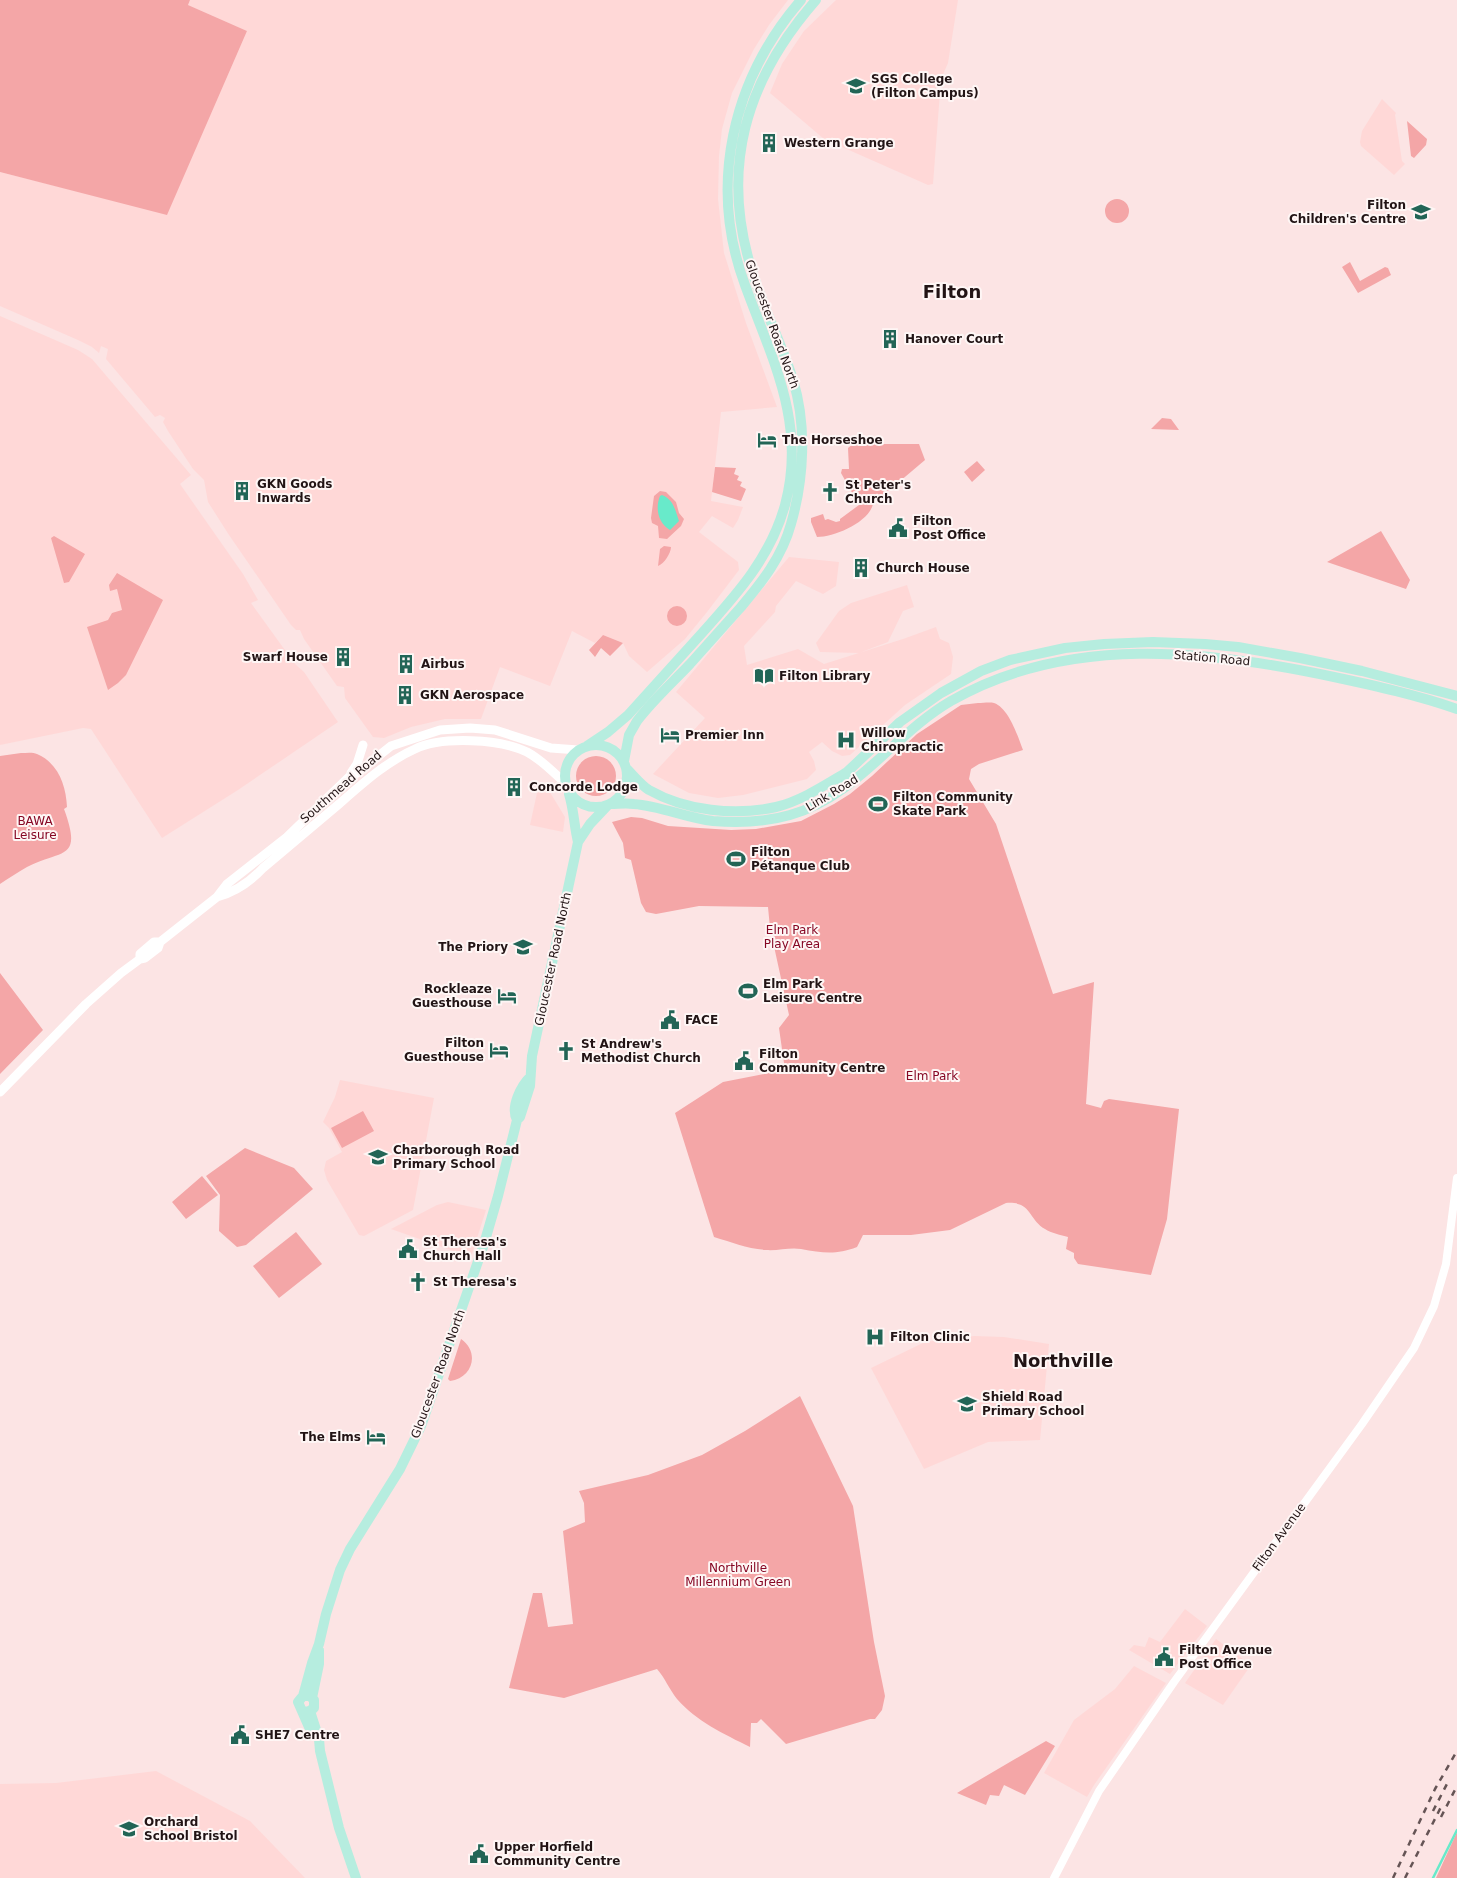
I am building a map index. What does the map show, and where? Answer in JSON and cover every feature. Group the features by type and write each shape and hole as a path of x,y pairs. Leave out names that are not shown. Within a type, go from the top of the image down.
{"main road":[{"name":"Gloucester Road North","path":"583,748 608,732 628,715 737,594 760,564 785,506 791,461 788,412 776,365 737,258 732,237 729,209 728,165 733,128 747,86 771,40 801,0"},
{"name":"Gloucester Road North","path":"626,765 629,735 637,720 719,632 767,574 784,545 796,508 802,453 798,401 790,372 758,290 748,258 741,223 738,180 745,128 760,85 782,43 816,0"},
{"name":"Station Road","path":"847,772 900,722 922,705 970,677 1010,660 1034,653 1080,646 1153,642 1205,644 1300,658 1377,675 1457,696"},
{"name":"Station Road","path":"967,692 1020,670 1058,661 1122,654 1163,654 1206,656 1267,663 1400,692 1457,709"},
{"name":"Link Road","path":"609,805 634,804 712,821 752,821 792,815 807,809 860,776 930,715 967,692"},
{"name":"Southmead Road","path":"0,1092 86,1004 140,958 145,958 158,948 160,942 217,897 227,884 287,837 350,776 357,773 391,746 440,730 470,728 495,730 551,748 583,748"},
{"name":"Southmead Road","path":"217,897 234,892 256,876 380,769 417,748 457,742 485,742 508,746 526,752 543,762 567,787"},
{"path":"598,744 608,747 617,752 626,765 628,779 625,789 619,798 609,805 599,808 581,804 567,787 564,774 566,765 571,756 583,748 598,744"},
{"path":"350,776 358,764 363,745"},
{"name":"Link Road","path":"626,765 647,789 680,804 714,810 775,807 811,793 847,772"},
{"path":"841,789 847,772"},
{"name":"Gloucester Road North","path":"567,787 578,842"},
{"name":"Gloucester Road North","path":"308,1697 312,1663 336,1582 350,1549 400,1469 421,1426 484,1244 517,1120 514,1116 518,1098 522,1085 530,1077 532,1056 578,842 590,824 609,805"},
{"path":"243,871 250,872 263,868"},
{"path":"308,1697 315,1705 307,1711 299,1708 298,1702 308,1697"},
{"path":"307,1711 356,1878"}],"street":[{"name":"Filton Avenue","path":"1054,1878 1098,1791 1174,1682 1362,1424 1414,1348 1434,1306 1446,1264 1457,1178"}],"shaded area":[{"name":"Airbus","path":"190,0 788,0 754,49 732,93 722,129 719,156 718,199 724,253 746,323 777,407 721,412 711,501 743,507 733,528 712,516 699,532 738,562 739,570 685,639 647,672 629,656 623,643 603,635 595,643 572,631 550,686 500,667 481,719 445,719 411,727 384,738 373,737 345,698 344,687 337,686 304,639 300,630 296,630 291,625 229,535 208,502 204,480 193,469 168,431 163,422 165,418 160,415 155,417 106,359 108,349 101,346 99,353 78,340 0,306 0,172 167,214 247,31 188,5"},
{"name":"SGS College (Filton Campus)","path":"836,0 958,0 948,63 941,79 933,184 928,185 824,139 770,93 782,64 804,31"},
{"path":"1382,99 1396,113 1402,161 1405,164 1394,175 1361,146 1360,142 1362,131"},
{"path":"0,316 78,350 92,359 191,475 180,484 243,574 258,600 251,603 295,664 304,672 338,722 238,790 162,838 91,729 83,728 0,745"},
{"path":"662,495 672,503 679,521 670,530 660,519 659,515 658,505"},
{"path":"789,557 839,562 836,586 823,594 796,581 776,606 775,612 744,646 747,665 798,649 824,664 936,627 940,639 949,643 953,657 951,674 905,705 850,755 842,756 832,751 822,742 809,752 816,770 807,779 743,795 718,798 689,793 653,774 705,718 676,692"},
{"path":"907,585 914,607 903,611 888,642 859,653 820,652 816,643 839,611 851,603"},
{"path":"548,789 565,817 563,832 530,825 537,793"},
{"name":"Charborough Road Primary School","path":"340,1080 434,1098 413,1210 364,1236 359,1235 327,1180 324,1170 326,1161 342,1152 329,1128 323,1122 335,1097"},
{"path":"448,1202 486,1210 471,1257 391,1229 437,1205"},
{"name":"Shield Road Primary School","path":"974,1336 1004,1337 1049,1344 1040,1440 988,1442 924,1469 871,1368 925,1342"},
{"path":"1185,1609 1207,1626 1170,1674 1129,1650 1134,1645 1145,1647 1149,1637 1160,1642"},
{"path":"1216,1639 1251,1665 1223,1705 1185,1683"},
{"path":"1134,1666 1166,1683 1087,1797 1044,1773 1074,1720 1115,1689"},
{"name":"Orchard School Bristol","path":"156,1771 250,1821 305,1878 0,1878 0,1784 56,1783"}],"green space":[{"path":"0,0 190,0 188,5 247,31 167,215 0,172"},
{"path":"1407,121 1427,139 1426,145 1414,158 1411,156"},
{"path":"1117,199 1122,200 1128,206 1128,216 1122,222 1117,223 1112,222 1106,216 1105,211 1106,206 1112,200"},
{"path":"1350,262 1360,281 1385,267 1388,268 1391,275 1358,293 1342,267"},
{"path":"1162,418 1171,419 1179,430 1151,429"},
{"path":"853,444 919,444 925,460 873,504 865,517 858,522 842,531 817,537 811,518 823,514 825,520 840,521 840,519 859,505 841,473 842,469 849,469 848,448"},
{"path":"977,461 985,470 972,482 964,472"},
{"path":"715,467 736,468 734,474 739,476 737,480 742,482 740,486 746,489 741,501 712,492"},
{"path":"660,491 666,492 676,502 679,513 684,519 681,526 667,539 659,538 658,526 652,523 651,518 654,496"},
{"path":"1381,531 1410,580 1406,589 1327,562"},
{"path":"54,536 85,554 69,582 64,583 51,538"},
{"path":"664,546 671,547 671,549 665,561 658,566 660,549"},
{"path":"117,573 163,600 126,675 108,690 87,627 108,620 112,613 122,610 117,589 110,591 109,585"},
{"path":"677,606 684,609 687,616 684,623 677,626 670,623 667,616 670,609"},
{"path":"603,635 623,643 610,656 601,648 595,657 589,650"},
{"name":"Elm Park","path":"994,703 1004,711 1023,750 979,764 971,769 969,779 996,824 1053,994 1094,982 1086,1104 1101,1108 1104,1101 1109,1099 1179,1109 1167,1219 1151,1275 1078,1264 1074,1258 1074,1253 1066,1249 1068,1237 1045,1229 1025,1208 1014,1203 1006,1203 950,1230 911,1235 863,1235 857,1247 836,1252 759,1249 714,1237 675,1113 723,1082 785,1070 779,1028 789,1015 770,928 768,907 699,906 656,914 646,912 641,903 631,860 625,858 623,843 612,822 631,817 642,818 668,826 731,830 756,829 801,821 850,794 917,734 961,705"},
{"name":"BAWA Leisure","path":"35,753 44,758 55,769 63,783 67,807 64,809 71,837 70,845 66,851 27,867 0,884 0,756"},
{"path":"596,756 610,762 616,776 610,790 596,796 582,790 576,776 582,762"},
{"path":"0,973 43,1030 0,1074"},
{"path":"363,1111 374,1131 342,1148 331,1128"},
{"path":"245,1148 294,1168 313,1189 246,1245 237,1247 219,1231 220,1195 206,1176"},
{"path":"202,1176 218,1195 186,1219 172,1202"},
{"path":"296,1232 322,1264 279,1298 253,1266"},
{"path":"461,1339 471,1351 471,1364 469,1370 464,1375 450,1381 448,1379"},
{"name":"Northville Millennium Green","path":"800,1396 853,1506 874,1642 885,1696 882,1710 875,1719 786,1744 761,1719 757,1723 751,1723 750,1747 693,1714 677,1699 657,1669 564,1698 509,1688 533,1593 542,1593 548,1627 573,1624 563,1531 585,1522 584,1503 579,1491 648,1475 702,1455 745,1431"},
{"path":"1046,1741 1055,1746 1025,1795 1004,1785 999,1796 990,1795 986,1805 957,1793"},
{"path":"1457,1832 1457,1878 1436,1878"}],"waterway":[{"path":"1433,1878 1457,1830"}],"railway":[{"path":"1393,1878 1435,1789 1457,1751"},
{"path":"1433,1811 1449,1780"},
{"path":"1441,1817 1457,1786"},
{"path":"1405,1878 1441,1807"}],"place":[{"name":"SGS College (Filton Campus)","path":"856,86"},
{"name":"Western Grange","path":"769,143"},
{"name":"Filton Children's Centre","path":"1421,212"},
{"name":"Hanover Court","path":"890,339"},
{"name":"The Horseshoe","path":"767,440"},
{"name":"GKN Goods Inwards","path":"242,491"},
{"name":"St Peter's Church","path":"830,492"},
{"name":"Filton Post Office","path":"898,528"},
{"name":"Church House","path":"861,568"},
{"name":"Swarf House","path":"343,657"},
{"name":"Airbus","path":"406,664"},
{"name":"Filton Library","path":"764,676"},
{"name":"GKN Aerospace","path":"405,695"},
{"name":"Premier Inn","path":"670,735"},
{"name":"Willow Chiropractic","path":"846,740"},
{"name":"Concorde Lodge","path":"514,787"},
{"name":"Filton Community Skate Park","path":"878,804"},
{"name":"Filton Pétanque Club","path":"736,859"},
{"name":"The Priory","path":"523,947"},
{"name":"Elm Park Leisure Centre","path":"748,991"},
{"name":"Rockleaze Guesthouse","path":"507,996"},
{"name":"FACE","path":"670,1020"},
{"name":"Filton Guesthouse","path":"499,1050"},
{"name":"St Andrew's Methodist Church","path":"566,1051"},
{"name":"Filton Community Centre","path":"744,1061"},
{"name":"Charborough Road Primary School","path":"378,1157"},
{"name":"St Theresa's Church Hall","path":"408,1249"},
{"name":"St Theresa's","path":"418,1282"},
{"name":"Filton Clinic","path":"875,1337"},
{"name":"Shield Road Primary School","path":"967,1404"},
{"name":"The Elms","path":"376,1437"},
{"name":"Filton Avenue Post Office","path":"1164,1657"},
{"name":"SHE7 Centre","path":"240,1735"},
{"name":"Orchard School Bristol","path":"129,1829"},
{"name":"Upper Horfield Community Centre","path":"479,1854"}],"district":[{"name":"Filton","path":"952,291"},
{"name":"Northville","path":"1063,1360"}],"park label":[{"name":"Elm Park Play Area","path":"792,937"}]}
